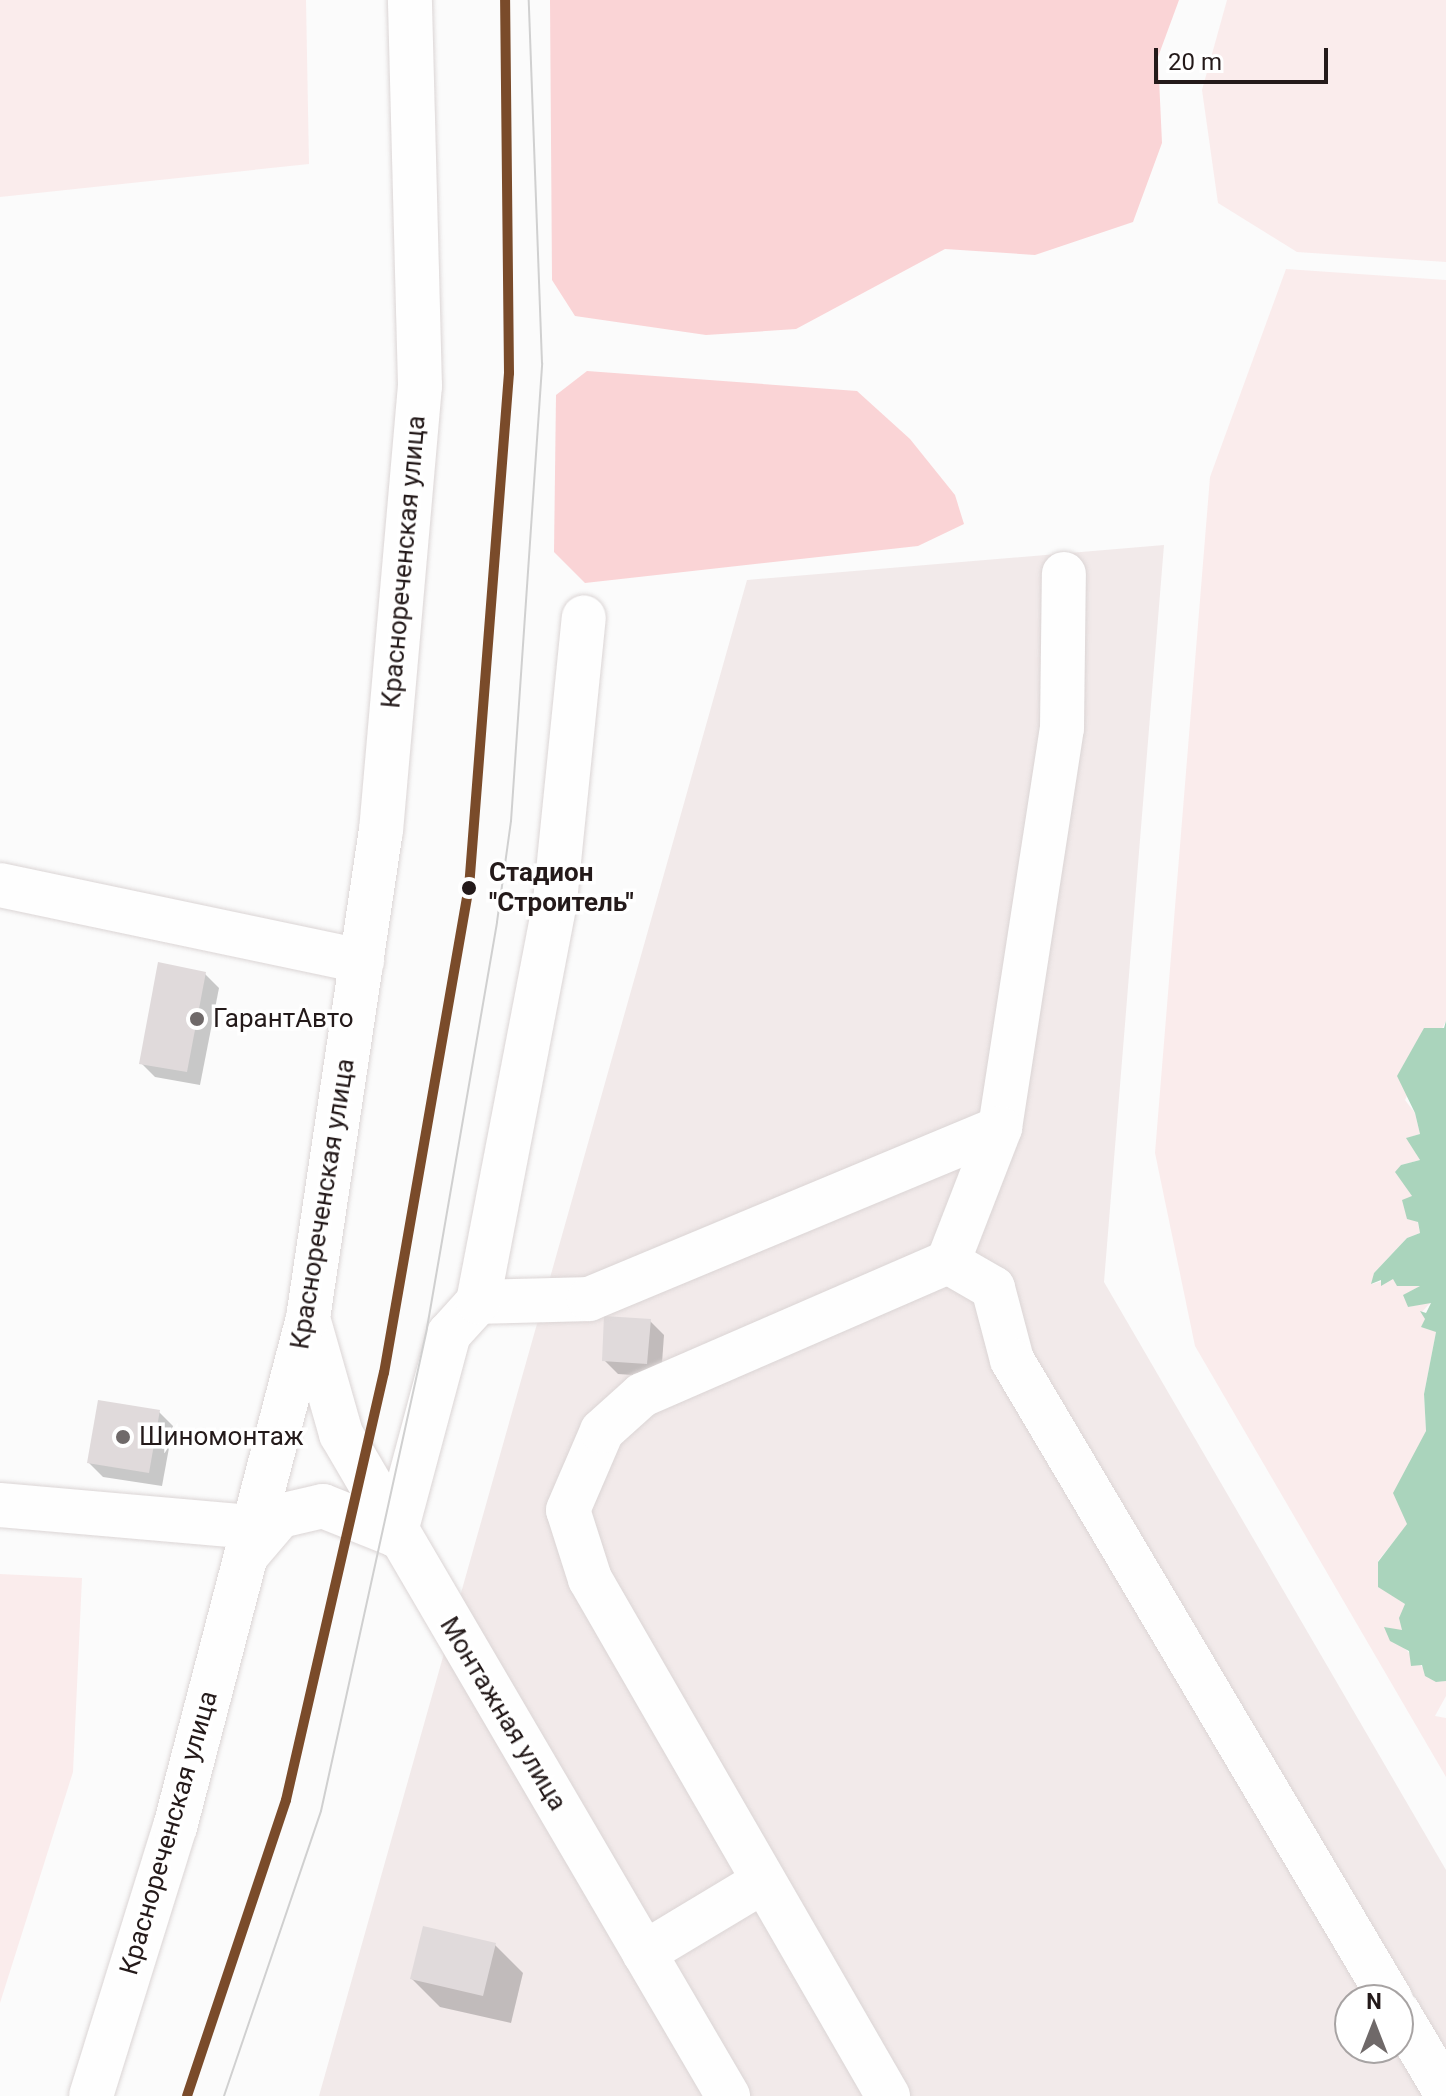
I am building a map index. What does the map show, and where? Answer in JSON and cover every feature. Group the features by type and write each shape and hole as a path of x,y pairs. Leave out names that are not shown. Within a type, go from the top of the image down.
{"main road":[{"name":"Краснореченская улица","path":"91,2096 175,1827 308,1318 381,831 420,386 410,0"},
{"path":"888,2096 590,1579 568,1510 602,1431 642,1395 948,1262 1000,1128 1062,728 1064,574"},
{"path":"0,1505 250,1541 280,1516 323,1506 395,1535 449,1334 478,1302 555,901 584,617"},
{"path":"0,885 362,961"},
{"path":"478,1302 589,1299 1000,1128"},
{"path":"948,1262 993,1288 1012,1360 1382,1984"},
{"name":"Монтажная улица","path":"308,1318 341,1434 395,1535 728,2096"},
{"path":"644,1953 762,1882"},
{"path":"1414,2039 1446,2093"}],"shaded area":[{"path":"0,0 306,0 309,164 0,197"},
{"path":"550,0 1179,0 1158,57 1162,143 1133,222 1035,255 945,249 796,329 706,335 575,316 552,280"},
{"path":"1227,0 1446,0 1446,262 1297,252 1218,203 1202,90"},
{"path":"1286,269 1446,280 1446,1021 1405,1100 1415,1113 1420,1134 1407,1138 1420,1160 1401,1165 1396,1172 1412,1196 1420,1233 1407,1238 1374,1273 1372,1284 1393,1278 1420,1286 1404,1295 1408,1307 1431,1302 1422,1312 1436,1332 1424,1394 1426,1431 1415,1455 1408,1524 1378,1561 1378,1586 1405,1604 1402,1631 1385,1627 1436,1682 1446,1681 1446,1696 1435,1716 1446,1718 1446,1777 1195,1346 1155,1153 1210,477"},
{"path":"587,371 857,391 910,439 955,495 964,524 918,546 585,583 554,552 556,395"},
{"path":"1164,545 1104,1282 1446,1870 1446,2096 319,2096 747,580"},
{"path":"1446,1021 1446,1681 1436,1682 1425,1676 1422,1665 1411,1666 1409,1651 1390,1641 1384,1627 1402,1630 1399,1618 1405,1604 1378,1587 1378,1562 1407,1524 1393,1493 1426,1431 1424,1394 1436,1332 1421,1327 1425,1319 1420,1311 1426,1313 1431,1303 1408,1307 1403,1295 1420,1286 1397,1286 1393,1279 1381,1286 1381,1280 1371,1284 1374,1273 1407,1238 1420,1233 1418,1222 1407,1219 1402,1200 1412,1196 1395,1172 1401,1165 1420,1160 1406,1138 1420,1134 1415,1113 1397,1076 1424,1028 1444,1028"},
{"path":"0,1574 82,1578 73,1772 0,2003"}],"building":[{"path":"158,962 206,972 187,1072 139,1064"},
{"path":"604,1316 651,1319 647,1364 602,1361"},
{"name":"Шиномонтаж","path":"98,1400 160,1410 149,1473 87,1463"},
{"path":"423,1926 496,1943 483,1996 410,1979"}],"tram line":[{"path":"224,2096 321,1811 427,1328 497,922 511,821 542,363 529,0"}],"transit line":[{"path":"187,2096 286,1800 384,1373 469,888 509,373 505,0"}],"place":[{"name":"Стадион \"Строитель\"","path":"469,888"},
{"name":"ГарантАвто","path":"197,1019"},
{"name":"Шиномонтаж","path":"123,1437"}]}
